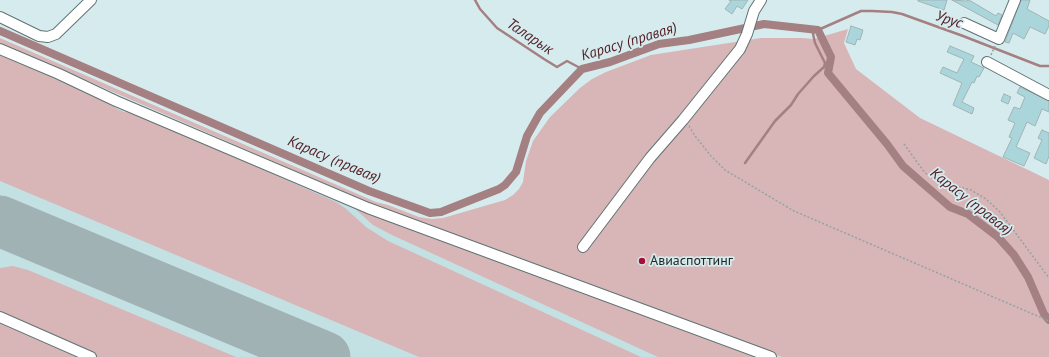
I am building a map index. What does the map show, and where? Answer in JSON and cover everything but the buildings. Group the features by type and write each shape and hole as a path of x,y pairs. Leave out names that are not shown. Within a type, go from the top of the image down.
{"street":[{"path":"0,17 38,36 48,37 56,34 91,0"},
{"path":"583,247 650,158 683,120 740,49 747,34 754,11 761,0"},
{"path":"964,23 998,39 1015,0"},
{"path":"0,49 124,104 368,208 771,357"},
{"path":"988,62 1049,93"},
{"path":"0,317 91,357"}],"path":[{"path":"988,62 998,39"},
{"path":"683,120 690,127 695,136 711,156 725,170 794,211 1049,320"},
{"path":"904,144 925,173 948,184 971,190 986,199 1000,212 1049,278"}],"shaded area":[{"path":"848,29 844,43 856,69 920,118 1049,180 1049,357 782,357 411,221 0,43 0,38 376,202 419,217 432,219 443,218 505,200 513,195 523,182 526,161 533,141 550,117 580,88 592,79 606,72 651,55 761,38 814,39"},
{"path":"0,43 340,192 782,357 0,357"},
{"path":"0,54 106,100 119,110 135,113 336,202 366,227 388,241 641,357 419,357 0,181"},
{"path":"352,206 761,357 658,357 392,235 373,225"},
{"path":"13,266 28,270 236,357 0,357 0,268"}],"waterway":[{"name":"Таларык","path":"475,0 480,9 497,28 544,59 557,67 567,61 582,69"},
{"name":"Урус","path":"818,30 861,11 892,12 902,14 963,36 1040,66 1049,66"},
{"name":"Карасу (правая)","path":"0,31 369,191 430,213 441,212 499,189 505,185 516,172 527,136 540,113 582,69 610,62 659,44 689,40 764,24 818,30 831,57 828,73 887,144 903,166 950,207 968,214 998,237 1014,255 1028,277 1044,314 1049,320"},
{"path":"745,163 775,121 791,105 798,94 814,76 824,67 825,63 815,43 812,29"}],"taxiway":[{"path":"0,234 17,231 31,234"}],"runway":[{"path":"0,221 325,357"}],"place":[{"name":"Авиаспоттинг","path":"642,261"}]}
